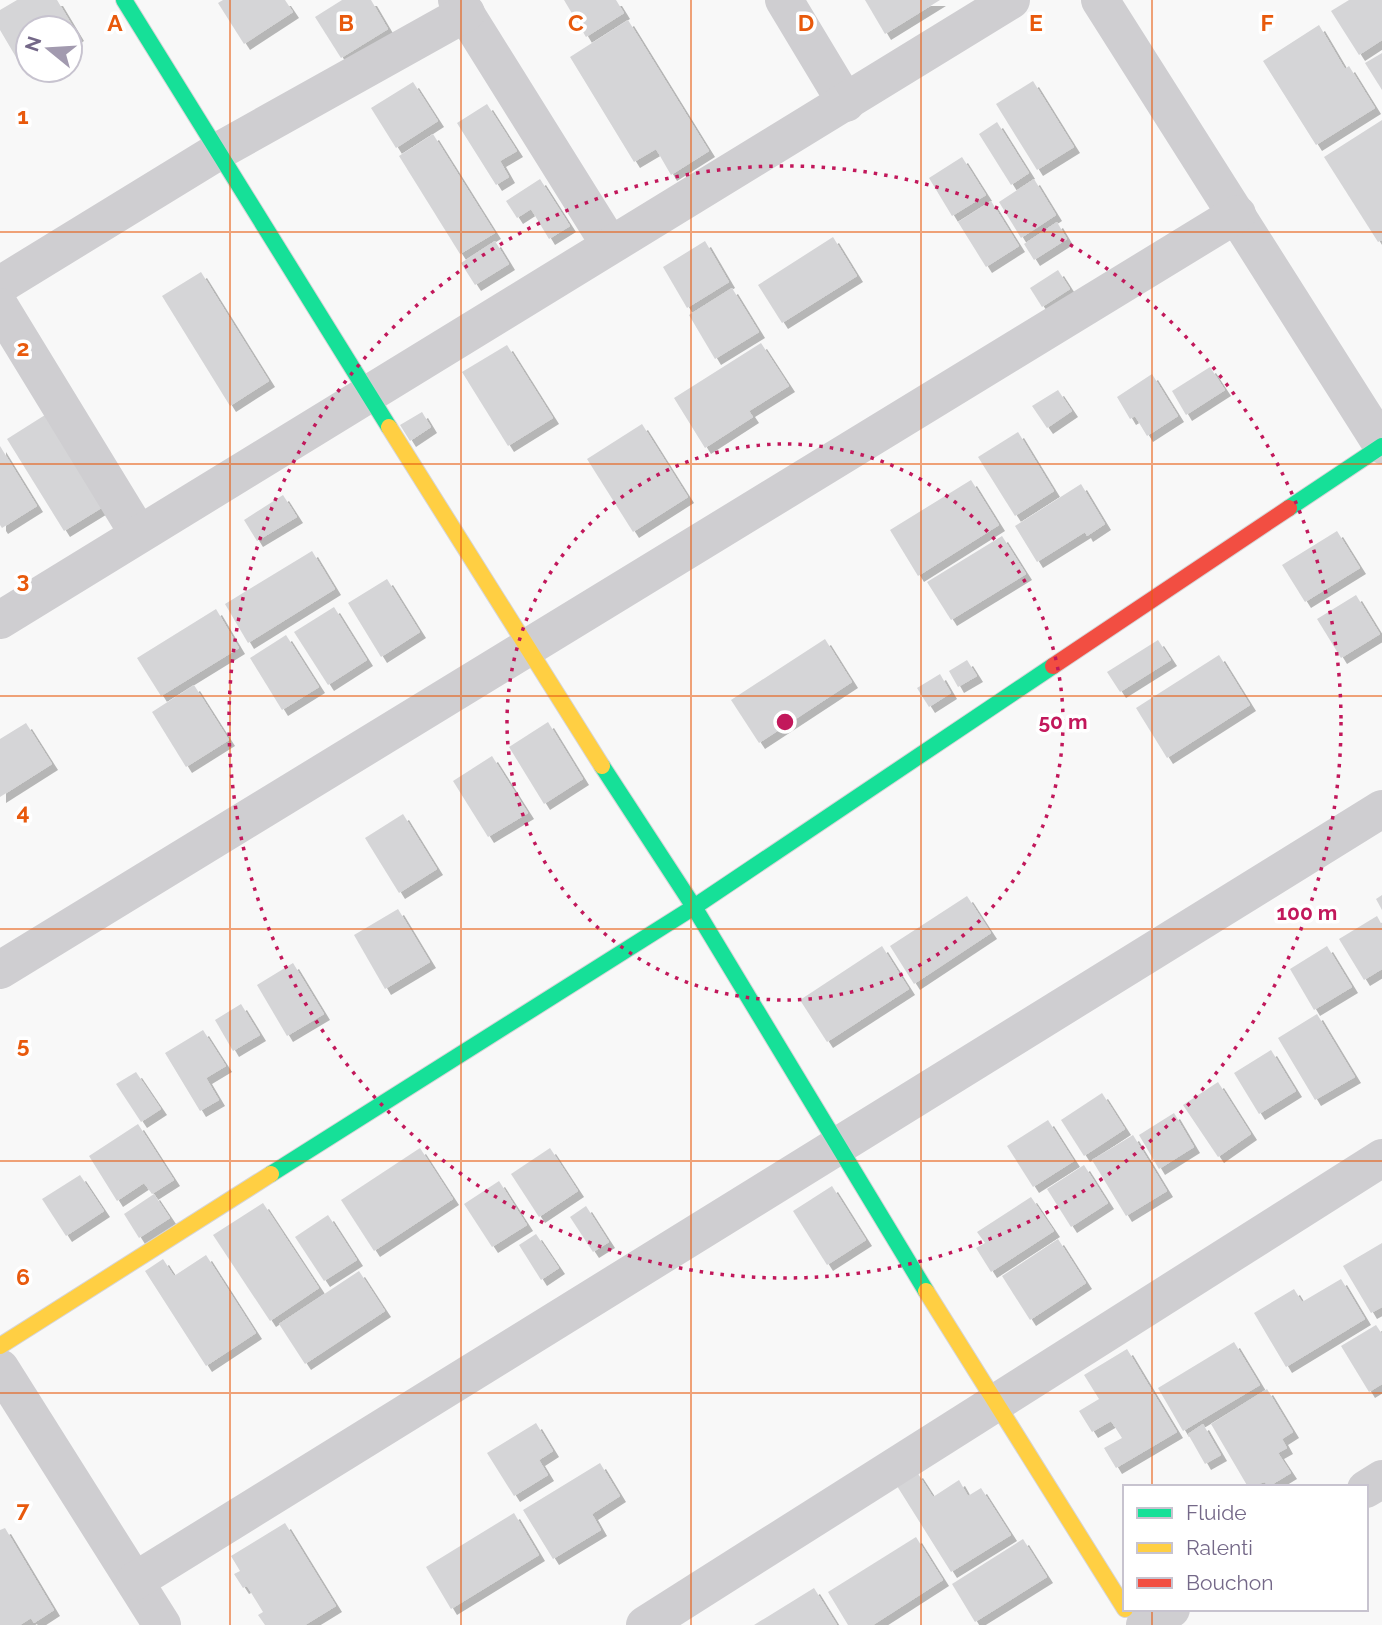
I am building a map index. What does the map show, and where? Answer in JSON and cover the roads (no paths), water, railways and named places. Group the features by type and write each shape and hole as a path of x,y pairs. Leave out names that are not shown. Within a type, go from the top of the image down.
{"street":[{"path":"124,0 526,648 694,907 837,1148 1123,1606"},
{"path":"784,0 846,103"},
{"path":"0,620 366,392 846,103 1011,0"},
{"path":"0,1346 694,907 1382,446 1100,0"},
{"path":"0,285 462,7 610,245"},
{"path":"0,970 1237,214"},
{"path":"0,307 138,534"},
{"path":"135,1581 1382,809"},
{"path":"645,1625 1382,1158"},
{"path":"0,1368 162,1625"},
{"path":"1145,1625 1168,1611"}]}
